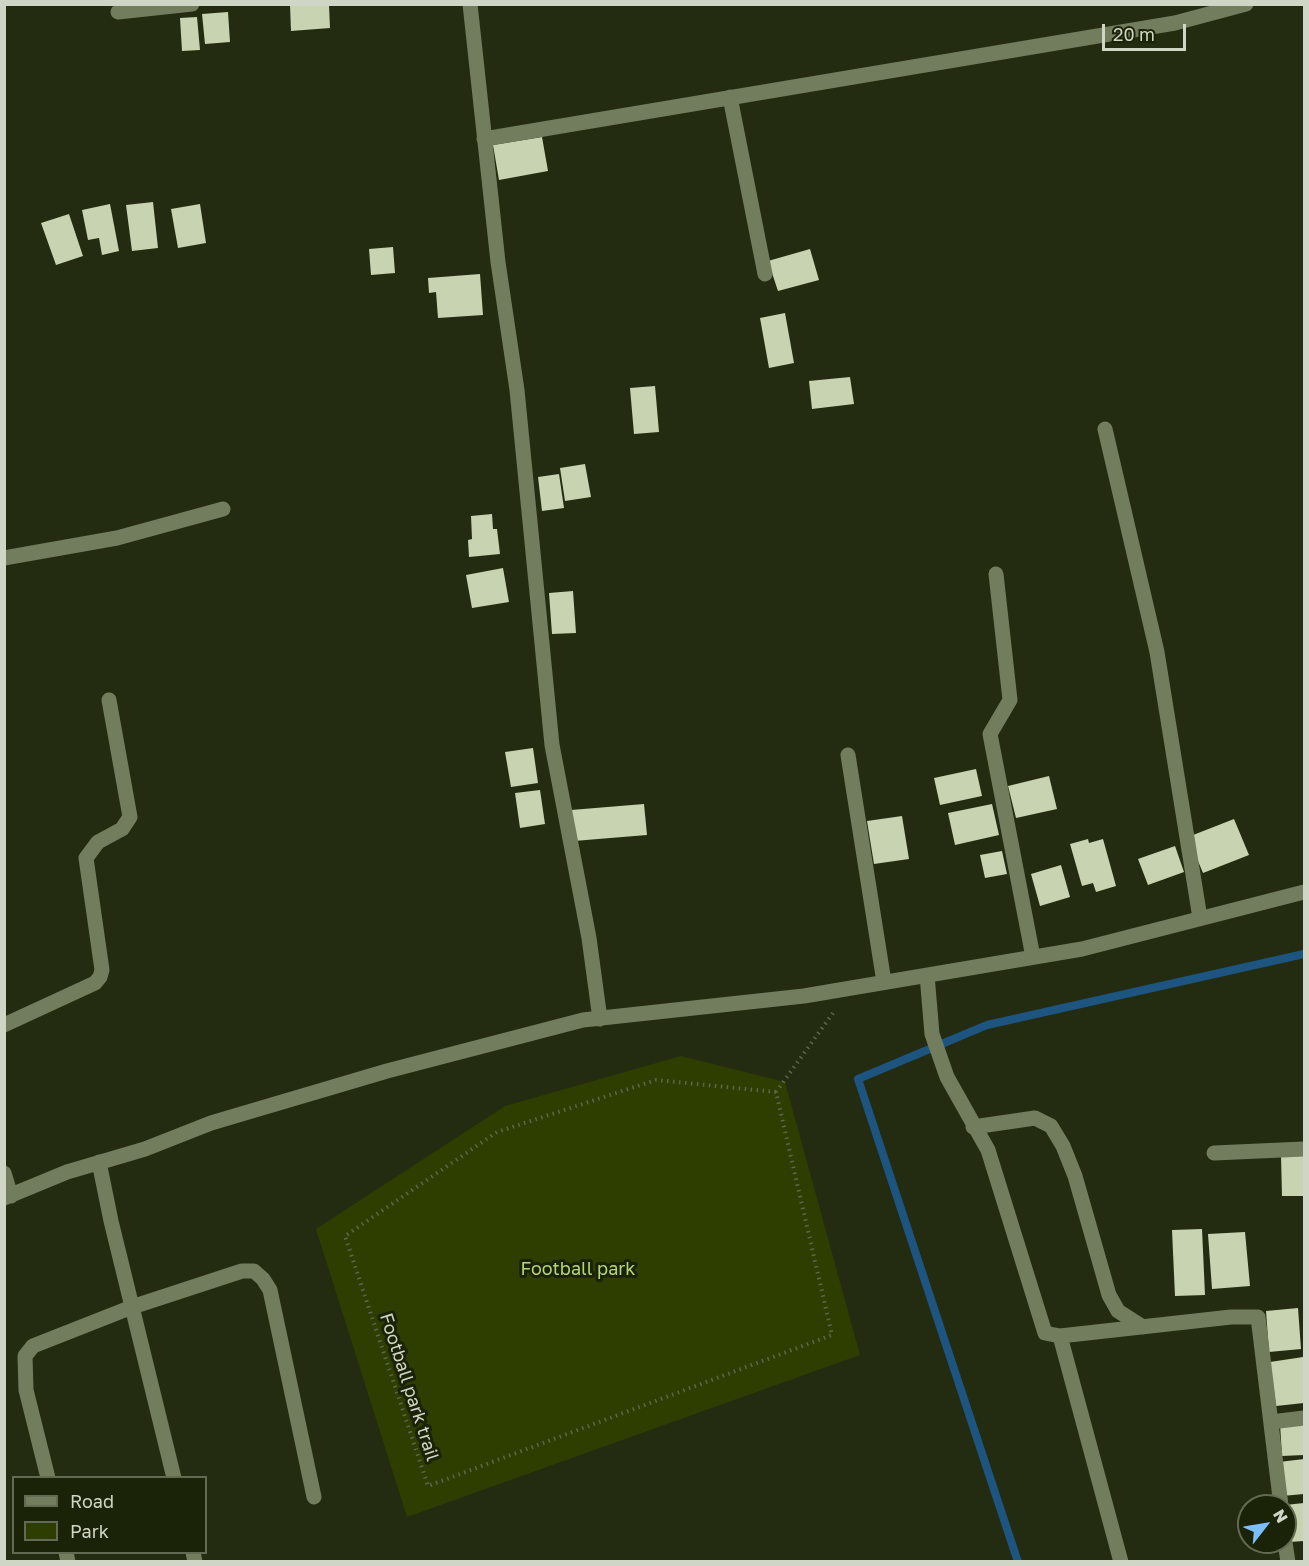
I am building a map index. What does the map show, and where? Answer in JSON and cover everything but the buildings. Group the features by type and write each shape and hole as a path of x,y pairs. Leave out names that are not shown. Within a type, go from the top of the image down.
{"street":[{"path":"118,12 192,4"},
{"path":"470,4 498,262 517,390 552,745 589,938 600,1019"},
{"path":"484,139 1175,23 1246,4"},
{"path":"730,97 765,274"},
{"path":"1105,429 1159,664 1200,918"},
{"path":"4,558 117,538 223,509"},
{"path":"996,574 1010,700 990,734 1033,957"},
{"path":"4,1025 94,983 100,977 102,970 86,858 98,842 122,829 130,817 109,700"},
{"path":"848,755 884,982"},
{"path":"4,1173 8,1197 67,1172 145,1149 211,1123 387,1071 583,1020 804,996 1082,949 1305,892"},
{"path":"927,975 932,1034 947,1077 973,1127 988,1150 1004,1195 1038,1316 1045,1333 1060,1336 1231,1317 1258,1317 1280,1494"},
{"path":"973,1127 1011,1119 1035,1118 1052,1126 1075,1176 1109,1295 1118,1311 1143,1327"},
{"path":"1214,1153 1305,1149"},
{"path":"99,1162 174,1476"},
{"path":"48,1476 26,1390 25,1356 33,1346 132,1307 242,1271 254,1271 270,1290 314,1497"},
{"path":"1060,1336 1121,1562"},
{"path":"1271,1422 1305,1418"}],"path":[{"path":"776,1092 851,988"},
{"name":"Football park trail","path":"656,1080 776,1092 832,1335 428,1486 345,1236 497,1132 656,1080"}],"green space":[{"name":"Football park","path":"681,1056 785,1082 860,1355 407,1517 316,1229 505,1106"}],"waterway":[{"path":"1018,1562 858,1079 987,1025 1304,954"}]}
